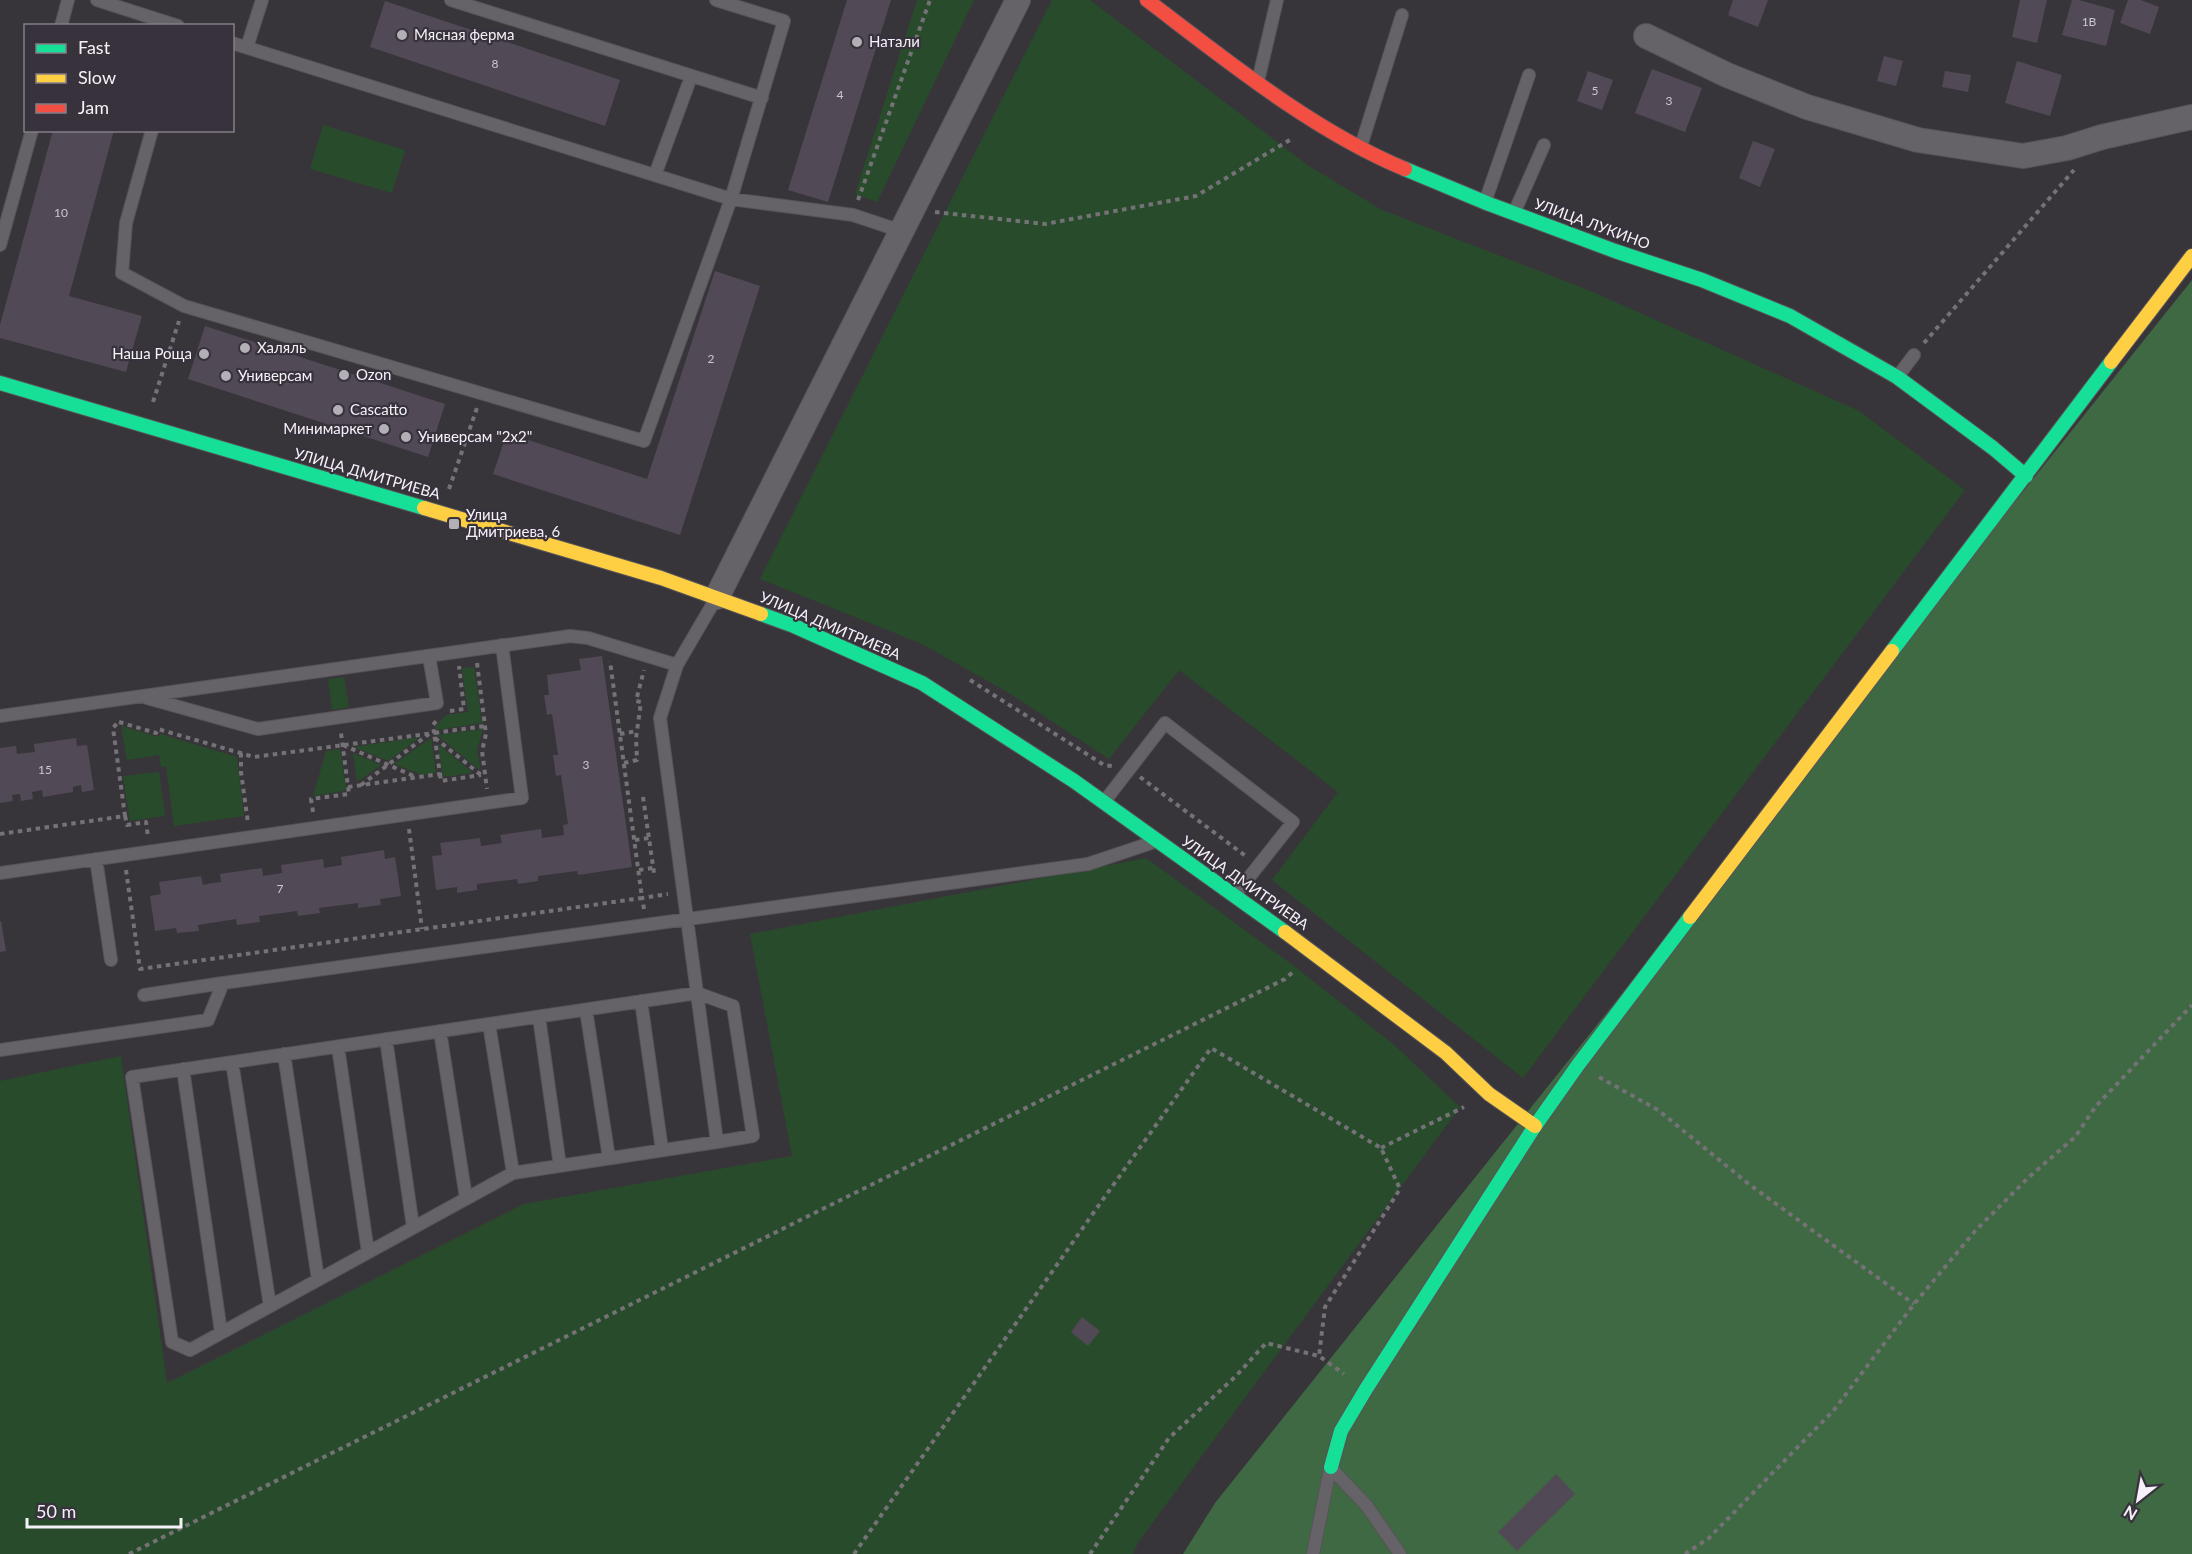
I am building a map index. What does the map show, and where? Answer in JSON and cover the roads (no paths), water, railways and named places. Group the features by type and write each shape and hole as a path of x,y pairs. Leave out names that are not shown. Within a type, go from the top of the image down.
{"street":[{"path":"717,597 1018,0"},
{"name":"УЛИЦА ЛУКИНО","path":"1147,0 1292,107 1380,159 1485,203 1702,280 1790,316 1897,377 1993,448 2026,476"},
{"path":"1646,36 1727,75 1806,106 1918,140 2023,156 2067,148 2102,137 2192,117"},
{"path":"1331,1467 1341,1431 1366,1389 1535,1126 1578,1065 2192,256"},
{"name":"УЛИЦА ДМИТРИЕВА","path":"0,383 662,578 794,626 922,683 1074,781 1315,953 1446,1053 1489,1094 1535,1126"}],"lane":[{"path":"62,24 68,0"},
{"path":"97,0 172,24"},
{"path":"247,47 262,0"},
{"path":"451,0 762,98"},
{"path":"151,132 126,223 122,273 184,306 644,441 731,199 784,21 716,0"},
{"path":"1257,83 1277,0"},
{"path":"1360,148 1402,15"},
{"path":"234,44 731,199 853,215 901,231"},
{"path":"1485,203 1529,75"},
{"path":"655,175 688,85"},
{"path":"0,245 31,132"},
{"path":"1514,214 1544,145"},
{"path":"1897,377 1914,355"},
{"path":"717,597 675,670 660,718 717,1142"},
{"path":"0,716 570,636 588,638 675,670"},
{"path":"0,873 96,859 249,830 522,798 502,645"},
{"path":"141,696 258,729 436,703 429,656"},
{"path":"1104,803 1166,723 1293,822 1235,896"},
{"path":"144,995 1088,864 1157,841"},
{"path":"96,859 111,960"},
{"path":"0,1050 208,1020 223,983"},
{"path":"697,993 733,1006 753,1136 513,1173 190,1350 172,1342 132,1077 697,993"},
{"path":"641,1001 662,1150"},
{"path":"586,1010 609,1158"},
{"path":"539,1017 560,1166"},
{"path":"489,1024 513,1173"},
{"path":"440,1031 466,1198"},
{"path":"386,1039 413,1227"},
{"path":"338,1047 368,1252"},
{"path":"284,1054 318,1279"},
{"path":"232,1062 270,1306"},
{"path":"183,1070 221,1332"},
{"path":"1313,1554 1331,1467"},
{"path":"1331,1467 1367,1506 1400,1554"}],"place":[{"name":"Мясная ферма","path":"402,35"},
{"name":"Натали","path":"857,42"},
{"name":"Халяль","path":"245,348"},
{"name":"Наша Роща","path":"204,354"},
{"name":"Ozon","path":"344,375"},
{"name":"Универсам","path":"226,376"},
{"name":"Cascatto","path":"338,410"},
{"name":"Минимаркет","path":"384,429"},
{"name":"Универсам \"2x2\"","path":"406,437"},
{"name":"Улица Дмитриева, 6","path":"454,524"}]}
